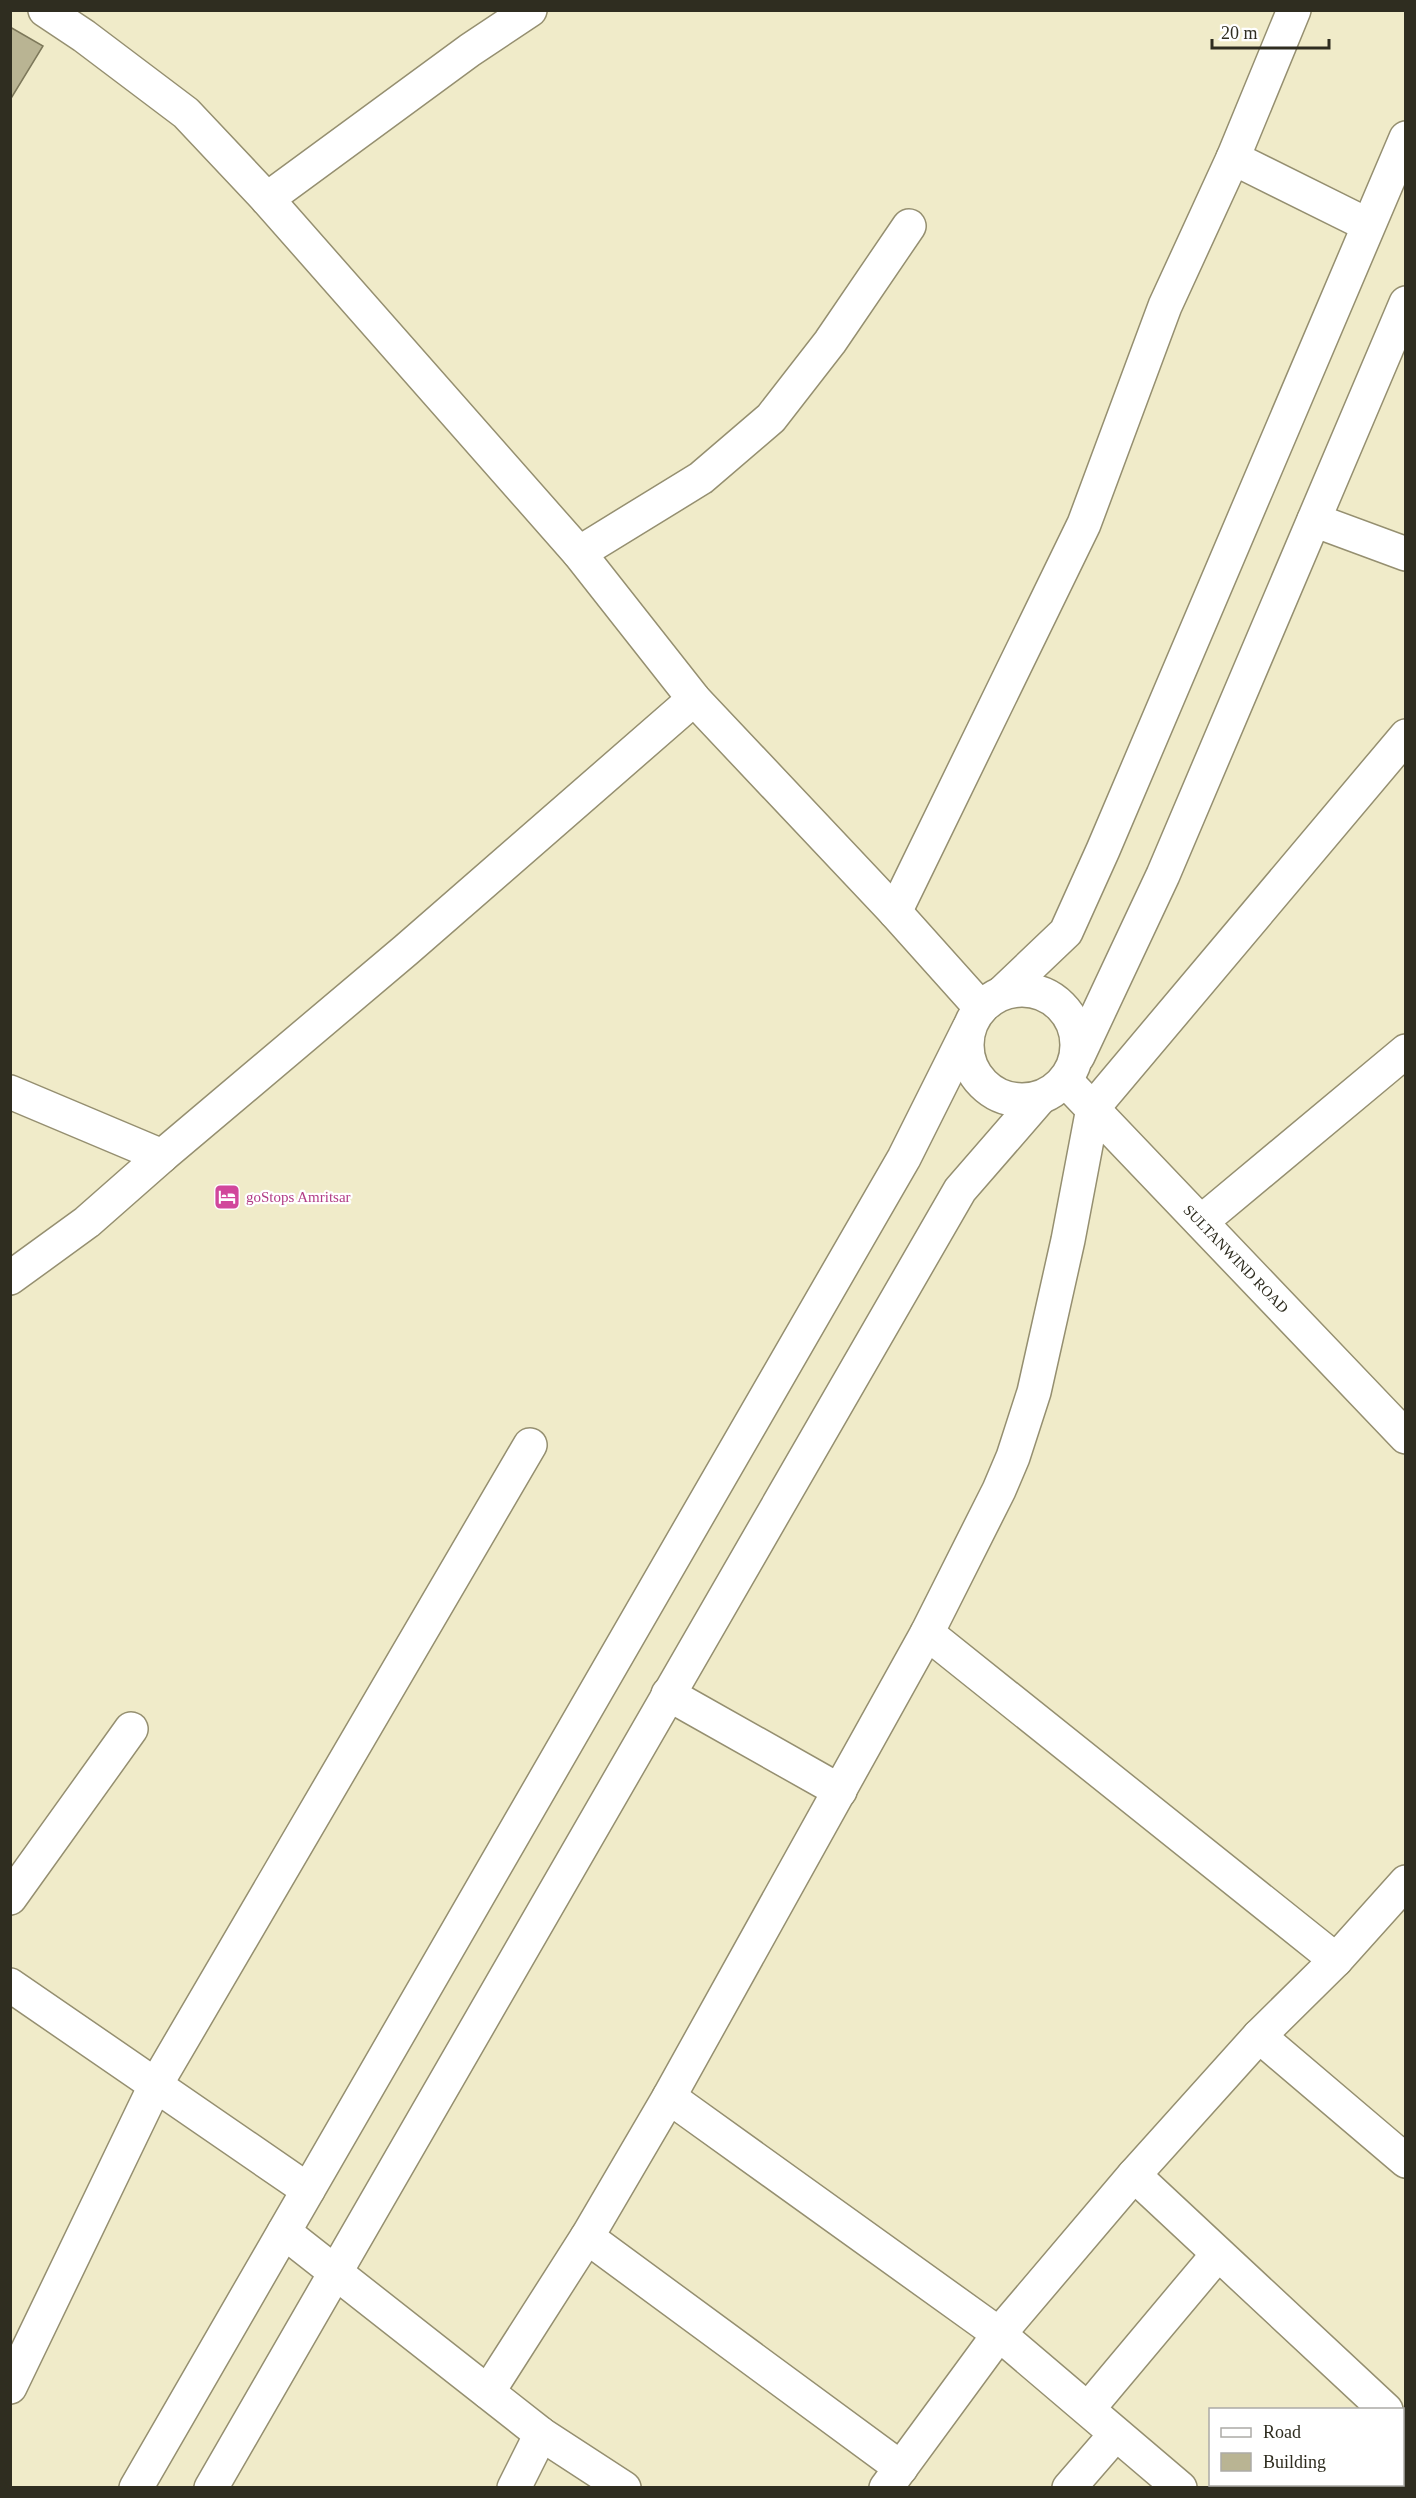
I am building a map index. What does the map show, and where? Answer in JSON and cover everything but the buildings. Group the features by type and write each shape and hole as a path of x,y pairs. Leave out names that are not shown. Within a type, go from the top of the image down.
{"street":[{"path":"45,10 84,36 186,113 267,199 579,554 694,699 984,1009"},
{"path":"267,199 470,50 530,10"},
{"path":"895,912 1084,524 1165,306 1233,158 1294,10"},
{"path":"136,2487 904,1158 984,1009 1066,932 1406,138"},
{"path":"1233,158 1368,225"},
{"path":"579,554 700,478 771,418 830,342 909,226"},
{"path":"211,2487 960,1190 1039,1099 1072,1068 1163,875 1406,303"},
{"path":"1314,520 1406,554"},
{"path":"10,1278 87,1222 406,950 694,699"},
{"path":"488,2392 586,2237 669,2097 927,1633 999,1490 1013,1457 1034,1392 1068,1240 1093,1108 1406,736"},
{"path":"1039,1099 1014,1101 992,1094 976,1077 967,1055 984,1009 1027,989 1050,997 1069,1012 1079,1048 1072,1068"},
{"path":"1201,1222 1406,1051"},
{"name":"SULTANWIND ROAD","path":"1072,1068 1093,1108 1406,1437"},
{"path":"10,1092 162,1156"},
{"path":"10,2387 154,2086 530,1445"},
{"path":"927,1633 1336,1960"},
{"path":"668,1694 840,1791"},
{"path":"10,1898 131,1729"},
{"path":"586,2237 894,2478 999,2334 1134,2175 1259,2036 1336,1960 1406,1882"},
{"path":"10,1984 154,2086 308,2190"},
{"path":"1259,2036 1406,2161"},
{"path":"669,2097 999,2334 1180,2487"},
{"path":"1134,2175 1385,2408"},
{"path":"284,2232 541,2434 624,2487"},
{"path":"1088,2409 1218,2254"},
{"path":"514,2487 541,2434"},
{"path":"1069,2487 1115,2434"}],"place":[{"name":"goStops Amritsar","path":"227,1197"}]}
